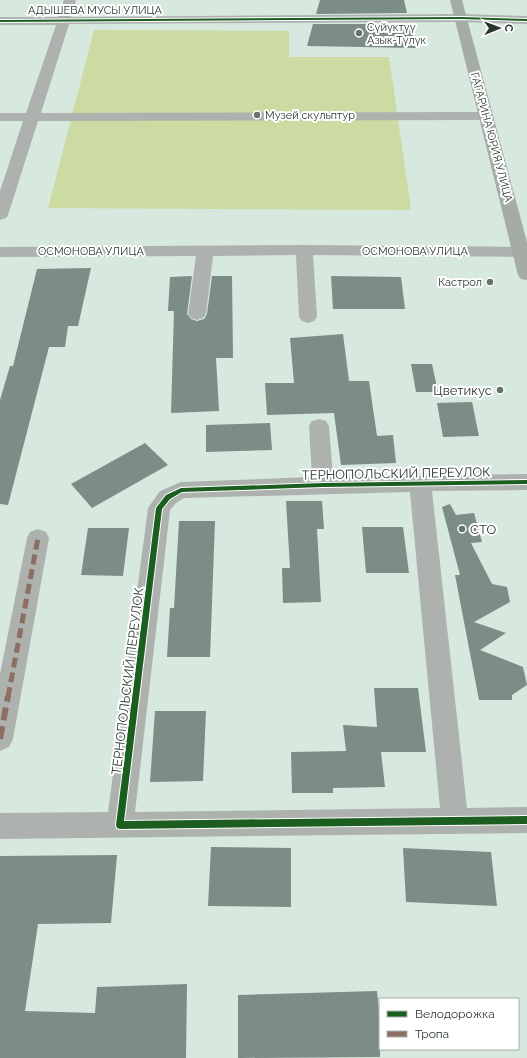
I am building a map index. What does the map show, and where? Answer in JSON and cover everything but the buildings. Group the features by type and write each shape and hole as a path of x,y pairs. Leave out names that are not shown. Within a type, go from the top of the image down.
{"main road":[{"name":"ГАГАРИНА ЮРИЯ УЛИЦА","path":"456,0 486,116 524,252 527,275"}],"street":[{"path":"0,215 70,0"},
{"name":"АДЫШЕВА МУСЫ УЛИЦА","path":"0,21 461,18 527,20"},
{"path":"0,117 486,116"},
{"path":"304,250 308,317"},
{"name":"ОСМОНОВА УЛИЦА","path":"0,252 304,250 524,252"},
{"path":"198,314 205,251"},
{"path":"319,426 323,485"},
{"name":"ТЕРНОПОЛЬСКИЙ ПЕРЕУЛОК","path":"120,825 159,508 168,497 181,490 323,485 527,482"},
{"path":"420,483 456,821"},
{"path":"0,739 38,538"},
{"path":"0,826 527,820"}],"green space":[{"path":"94,30 289,31 289,57 389,57 411,210 48,208"}],"marked path":[{"path":"0,739 38,538"}],"cycle path":[{"path":"0,21 461,18 527,20"},
{"path":"527,482 323,485 181,490 168,497 159,508 120,825 527,820"}],"place":[{"name":"Сүйүктүү Азык-Түлүк","path":"359,33"},
{"name":"Музей скульптур","path":"257,115"},
{"name":"Кастрол","path":"490,282"},
{"name":"Цветикус","path":"500,390"},
{"name":"СТО","path":"462,529"}]}
